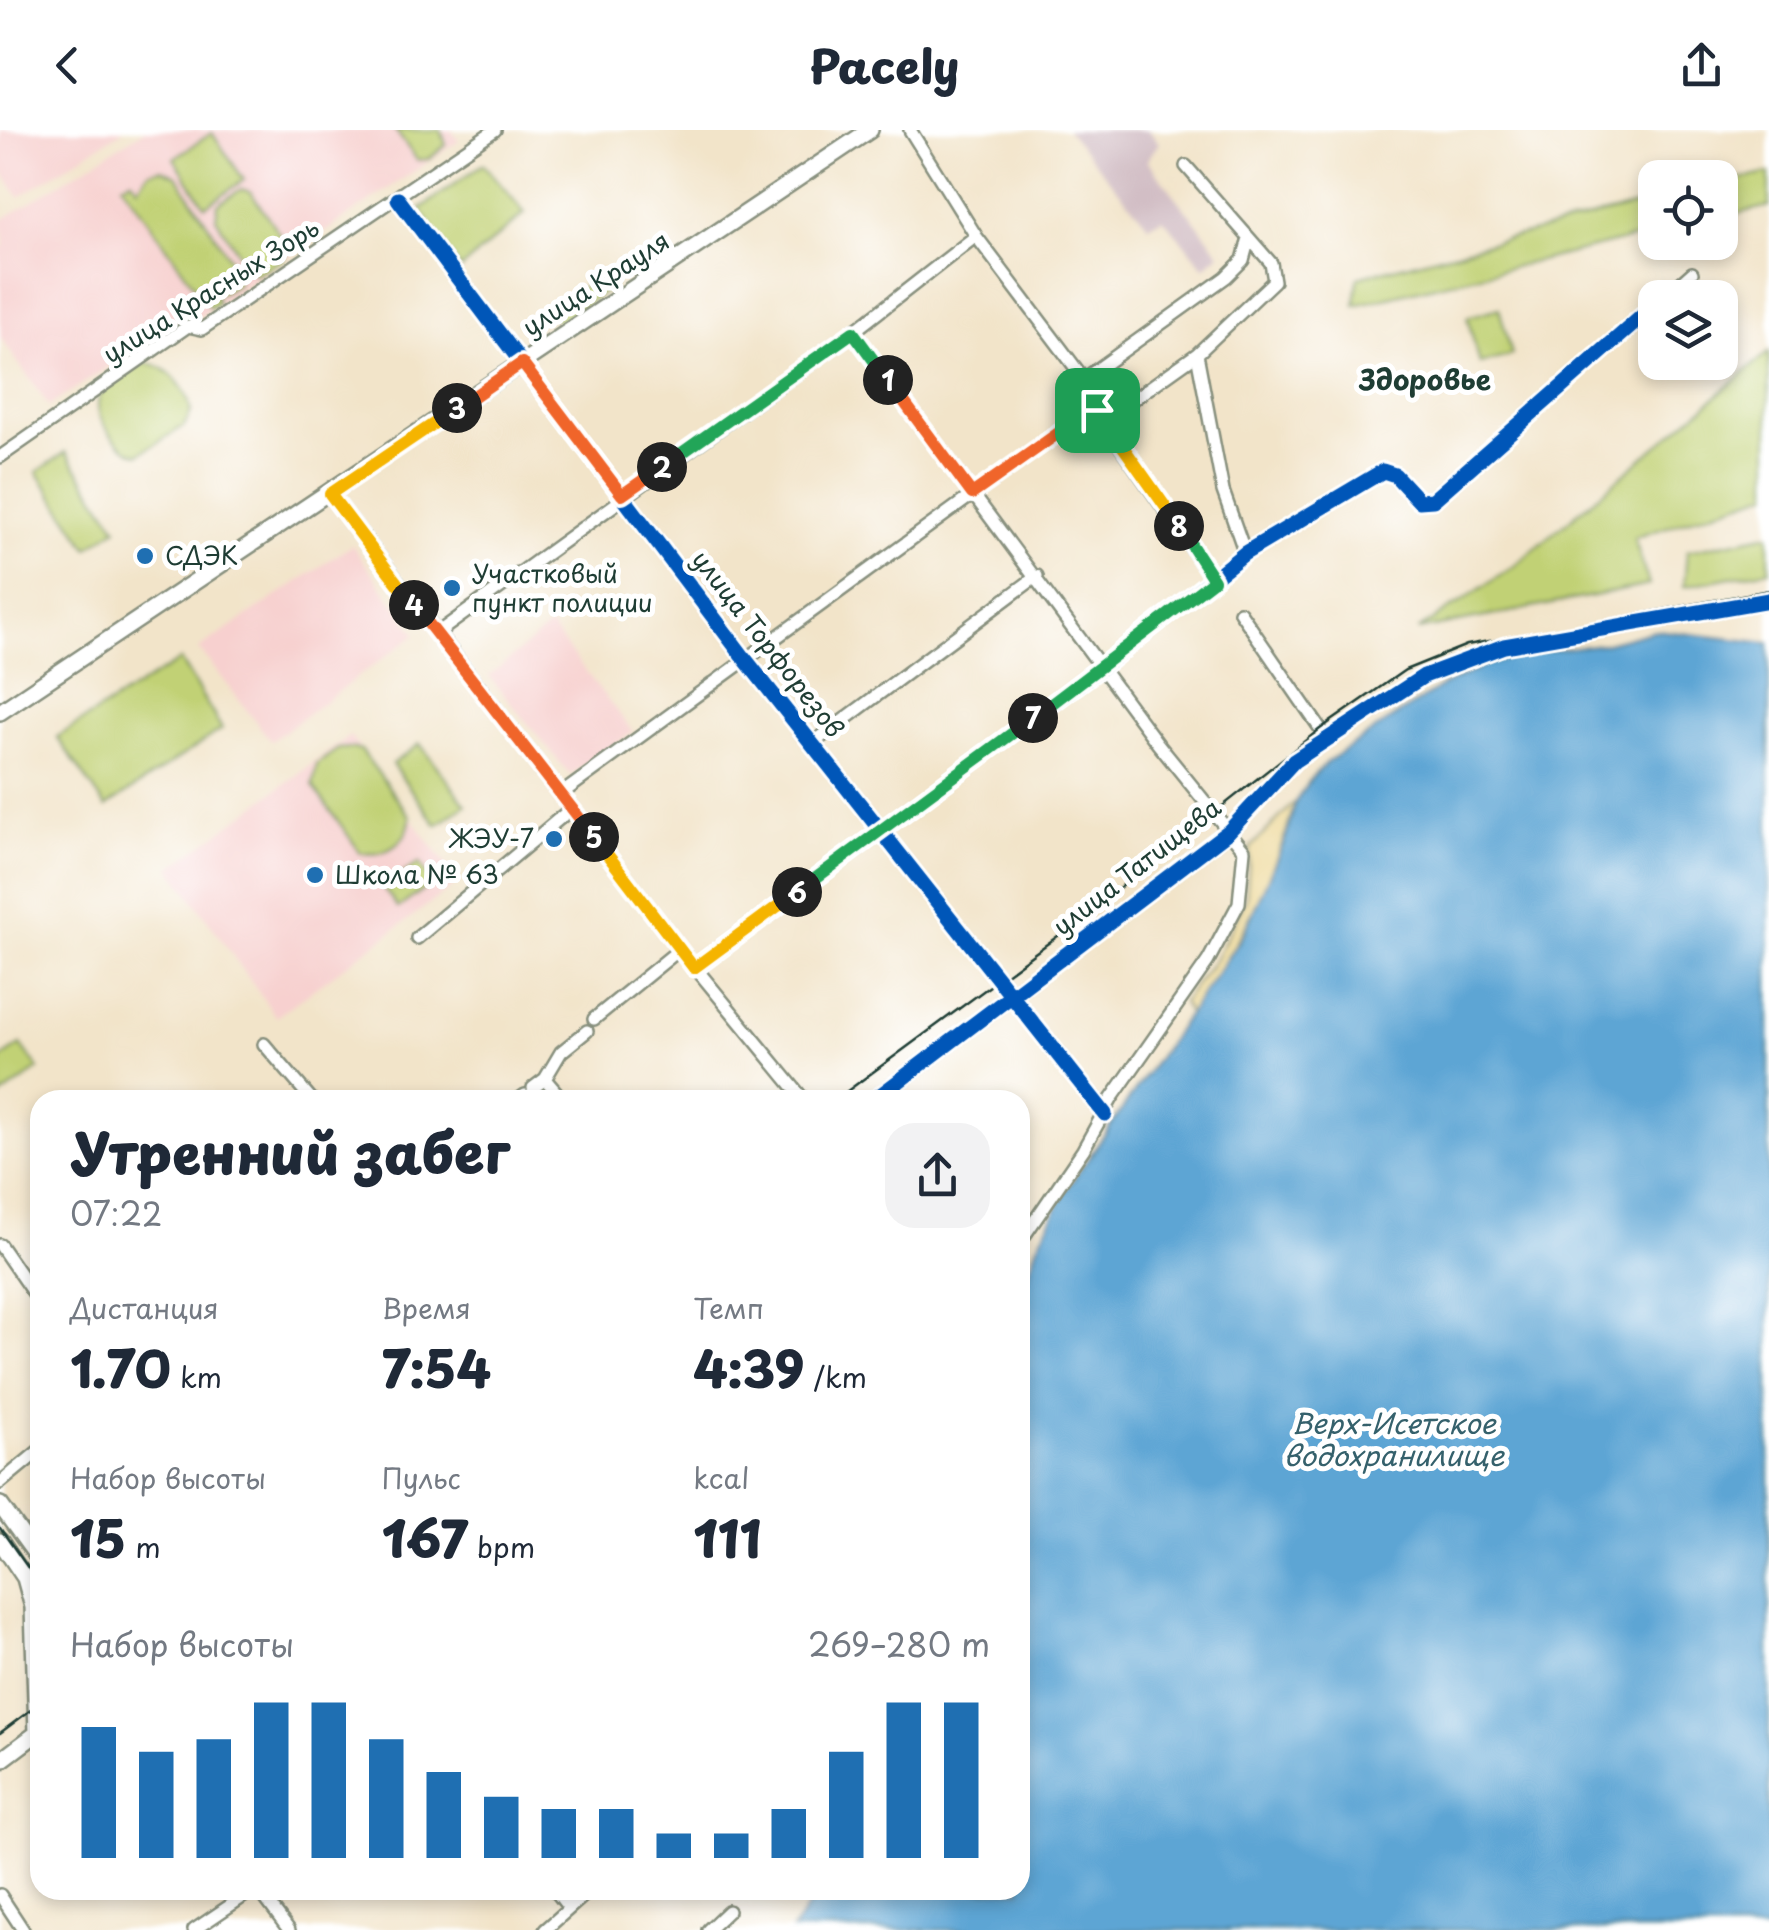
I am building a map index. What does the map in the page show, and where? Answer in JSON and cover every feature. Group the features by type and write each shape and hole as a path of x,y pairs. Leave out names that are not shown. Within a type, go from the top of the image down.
{"street":[{"name":"улица Красных Зорь","path":"0,457 188,326 202,329 495,130"},
{"name":"улица Крауля","path":"0,712 870,130"},
{"path":"910,130 976,236 1084,379 1097,410 1214,580"},
{"path":"1097,410 1107,418 1197,354 1274,281 1274,271 1249,238 1186,166"},
{"name":"улица Торфорезов","path":"398,198 745,659 1014,994 1105,1114"},
{"path":"436,634 622,495 853,332 976,236"},
{"path":"1084,379 1226,277 1242,260 1249,238"},
{"path":"1684,280 1692,273"},
{"path":"694,968 1103,666 1246,553 1384,470 1395,475 1419,500 1434,500 1638,320"},
{"path":"853,332 1197,796 1244,850 1239,903 1208,960 1112,1098 1030,1227"},
{"path":"1197,354 1223,492 1246,553"},
{"path":"560,794 972,494 1084,415 1097,410"},
{"path":"330,494 694,968 796,1090"},
{"path":"812,743 1037,576"},
{"name":"улица Татищева","path":"887,1090 1228,831 1294,760 1326,736 1448,663 1504,646 1769,600"},
{"path":"1240,612 1326,736"},
{"path":"417,938 572,808"},
{"path":"594,1019 680,949"},
{"path":"531,1090 545,1079 561,1052 587,1031"},
{"path":"264,1044 303,1090"},
{"path":"545,1079 554,1090"},
{"path":"0,1244 30,1288"},
{"path":"0,1483 30,1458"},
{"path":"0,1505 30,1546"},
{"path":"0,1541 25,1578 30,1596"},
{"path":"0,1761 30,1738"},
{"path":"0,1895 23,1930"},
{"path":"194,1930 240,1900"},
{"path":"264,1900 289,1930"},
{"path":"563,1900 570,1908"},
{"path":"544,1930 579,1900"},
{"path":"708,1930 728,1911"}],"shaded area":[{"path":"0,130 123,130 19,197 0,168"},
{"path":"145,130 451,130 459,141 196,319 181,319 49,406 0,337 0,249 5,245 0,221"},
{"path":"1067,130 1148,130 1159,143 1147,160 1220,253 1204,267 1163,218 1149,226"},
{"path":"352,545 416,634 271,741 199,649"},
{"path":"550,626 633,732 570,775 489,676"},
{"name":"Школа № 63","path":"350,736 459,882 276,1017 171,868"}],"green space":[{"path":"395,130 441,130 446,145 429,159 417,160"},
{"path":"212,133 244,180 205,206 174,158"},
{"path":"483,164 525,213 460,269 420,209"},
{"path":"161,169 177,176 240,274 237,284 215,296 218,303 210,308 122,184 131,179 138,187 149,172"},
{"path":"1769,173 1769,206 1738,214 1738,180"},
{"path":"241,189 251,192 287,245 283,260 255,274 216,218 218,204"},
{"path":"1638,205 1638,237 1355,305 1358,277"},
{"path":"600,277 608,277 615,285 557,324 553,314 574,292"},
{"path":"1499,308 1512,355 1480,364 1467,317"},
{"path":"1769,352 1769,493 1634,538 1649,585 1418,630 1513,567"},
{"path":"144,363 161,368 175,379 191,412 184,426 139,454 114,438 98,409 107,387"},
{"path":"66,452 117,528 88,548 37,472"},
{"path":"1769,534 1769,570 1684,586 1687,551"},
{"path":"180,660 222,729 106,807 57,737"},
{"path":"420,744 466,805 437,825 392,764"},
{"path":"338,749 361,750 410,816 406,833 386,851 360,852 313,786 317,764"},
{"path":"419,863 433,883 398,908 383,887"},
{"path":"21,1045 39,1069 0,1097 0,1059"}],"sand":[{"path":"1296,801 1252,913 1189,1015 1182,1002 1216,958 1246,899 1250,848"}],"water":[{"name":"Верх-Исетское водохранилище","path":"1655,630 1769,643 1769,1930 792,1930 812,1900 1030,1900 1030,1268 1037,1247 1066,1190 1242,937 1285,840 1296,801 1312,777 1327,762 1443,685 1488,664 1533,652 1603,644"}],"tram line":[{"path":"849,1090 1066,930 1320,729 1405,670 1467,645 1769,590"},
{"path":"0,1528 30,1571"},
{"path":"0,1733 30,1710"}],"cycle path":[{"path":"398,199 745,659 1105,1114"},
{"path":"695,968 1103,666 1245,553 1383,471 1395,475 1419,501 1433,500 1638,320"},
{"path":"887,1090 1229,831 1294,761 1424,676 1504,646 1769,600"}],"place":[{"name":"СДЭК","path":"145,556"},
{"name":"Участковый пункт полиции","path":"452,588"},
{"name":"ЖЭУ-7","path":"554,839"},
{"name":"Школа № 63","path":"315,875"}],"district":[{"name":"Здоровье","path":"1425,380"}],"route":[{"path":"853,332 972,494 1084,415 1097,410 1214,580 694,968 330,494 522,363 622,495 853,332"}]}
